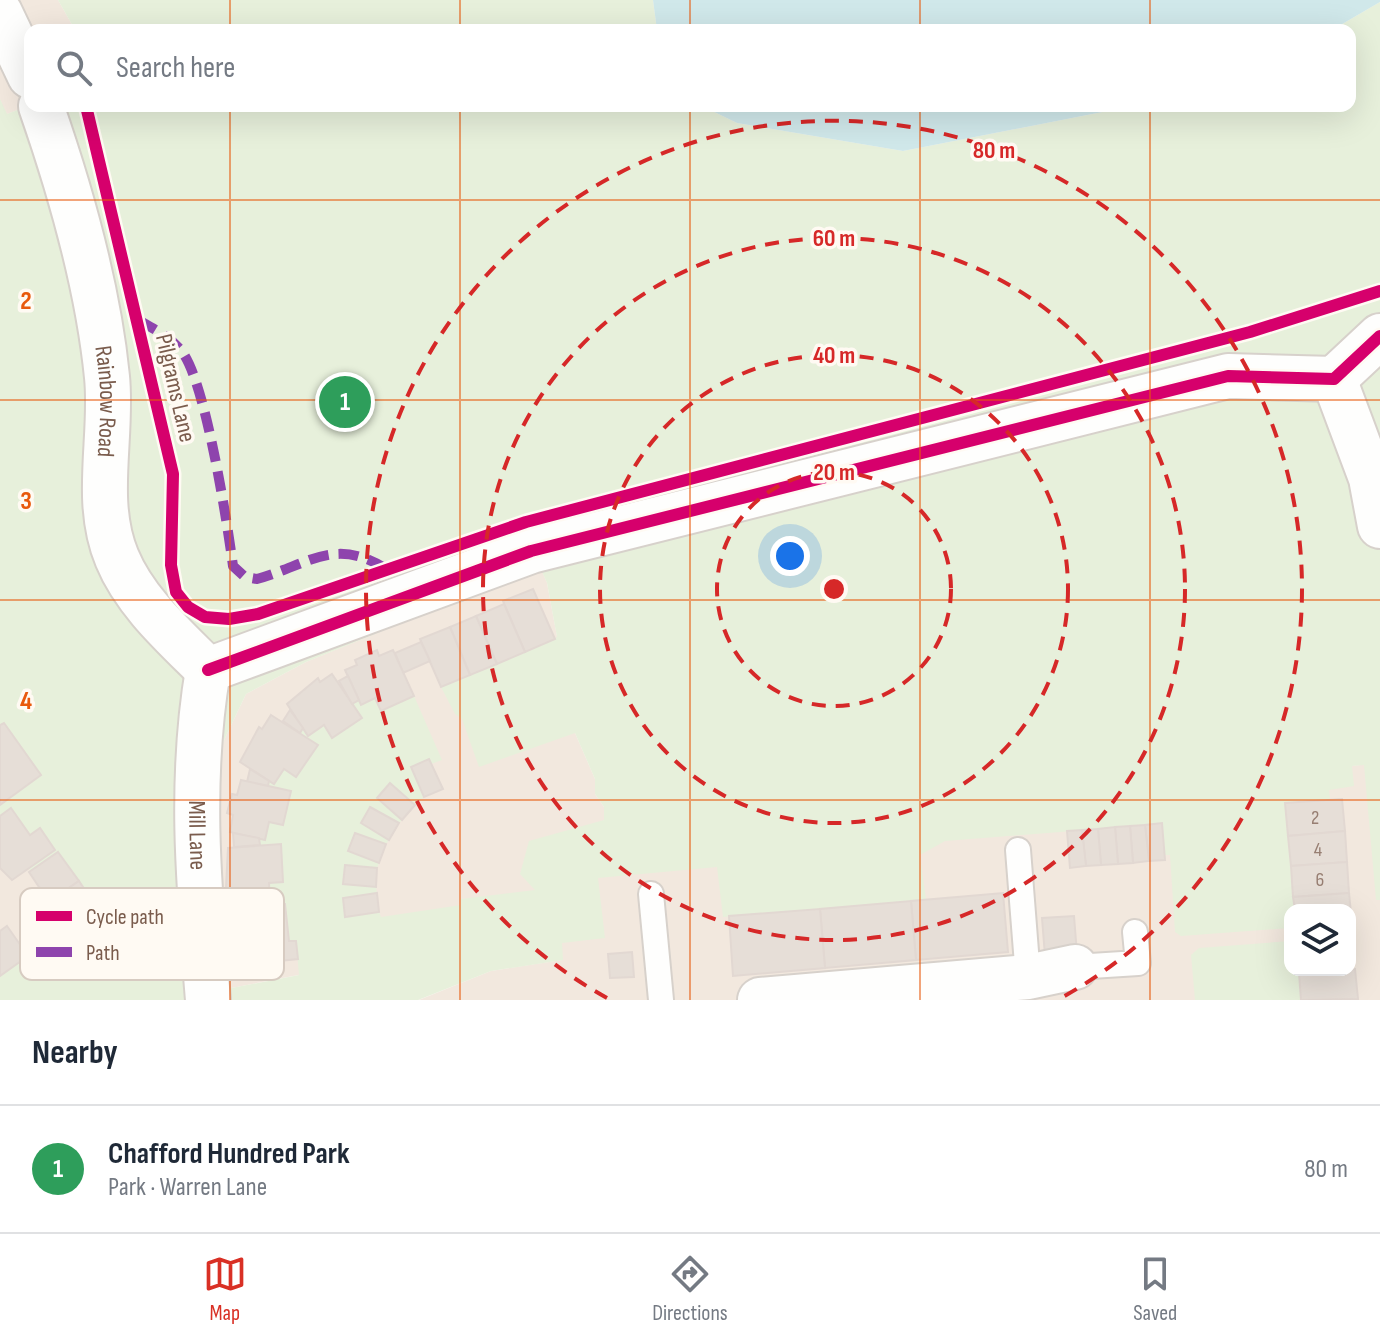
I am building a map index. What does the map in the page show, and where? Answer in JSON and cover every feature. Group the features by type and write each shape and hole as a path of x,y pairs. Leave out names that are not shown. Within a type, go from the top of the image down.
{"street":[{"path":"0,13 24,63"},
{"name":"Rainbow Road","path":"43,112 96,310 107,377 107,525 117,558 139,596 208,670"},
{"path":"208,670 531,551 1228,376 1334,379 1380,336"},
{"path":"1334,379 1371,478 1380,526"},
{"name":"Mill Lane","path":"201,888 195,803 199,721 208,670"},
{"path":"760,1000 966,991 1075,967"},
{"name":"Mill Lane","path":"207,980 208,1000"}],"lane":[{"path":"1018,850 1028,977"},
{"path":"651,894 661,1000"},
{"path":"1075,967 1138,963 1135,932"}],"shaded area":[{"path":"0,0 58,0 72,24 24,24 24,107 0,117"},
{"path":"540,566 547,583 575,733 595,779 595,794 604,807 604,820 535,891 542,928 284,978 284,888 217,888 210,801 217,755 246,694 306,662"},
{"path":"0,695 61,704 83,887 20,888 20,964 0,988"},
{"path":"1380,763 1380,1000 419,1000 491,971 562,960 561,943 598,878 625,840"},
{"path":"225,980 273,980 226,989"}],"green space":[{"path":"58,0 653,0 656,24 72,24"},
{"path":"1380,2 1380,900 1376,900 1364,765 1352,766 1354,786 1329,790 1330,799 1285,804 1294,904 1284,904 1284,928 1181,936 1175,932 1170,855 1164,855 1161,824 945,841 920,855 926,900 723,917 717,867 598,878 605,938 562,943 563,960 491,971 418,1000 0,1000 0,976 20,962 20,980 225,980 226,989 299,975 296,941 289,941 284,888 269,888 269,883 283,882 280,844 260,845 259,838 269,822 283,825 291,791 268,786 269,781 274,784 284,769 297,777 317,745 300,733 303,728 308,736 324,725 333,738 362,718 352,704 359,700 361,705 375,698 381,711 414,696 442,760 431,764 429,759 411,767 424,797 415,805 390,783 377,798 402,820 399,823 370,807 361,823 389,840 386,844 355,834 349,852 379,863 377,868 345,865 343,884 376,887 377,893 343,898 345,916 379,912 381,917 461,905 461,899 535,890 520,874 529,841 604,820 604,807 595,794 595,779 575,733 479,767 462,719 455,714 441,687 557,637 547,583 540,567 306,662 246,694 217,755 210,801 217,888 82,888 58,852 30,871 29,868 55,850 40,828 30,835 11,808 0,816 0,805 41,775 4,723 0,725 0,99 7,114 24,107 24,112 714,112 737,123 903,151 1102,112 1356,112 1356,24 1342,24"},
{"path":"1284,941 1284,976 1299,976 1301,1000 1195,1000 1191,955 1199,948"}],"water":[{"path":"653,0 1380,0 1342,24 656,24"},
{"path":"714,112 1102,112 903,151 737,123"}],"building":[{"path":"533,589 555,639 525,652 503,601"},
{"path":"504,604 525,652 497,664 476,616"},
{"path":"476,616 497,664 470,675 450,627"},
{"path":"450,627 470,675 441,687 420,639"},
{"path":"421,642 430,661 403,673 395,653"},
{"path":"377,650 379,656 393,650 414,696 381,711 375,698 361,705 345,670 357,665 355,660"},
{"path":"332,674 362,718 332,738 324,725 308,736 287,704 318,678 320,682"},
{"path":"348,676 359,700 352,704 339,681"},
{"path":"290,710 303,728 300,733 283,721"},
{"path":"271,715 318,745 296,777 284,769 274,784 240,762 259,727 262,729"},
{"path":"4,723 41,775 0,805 0,725"},
{"path":"429,759 443,789 424,797 411,767"},
{"path":"250,769 269,781 268,786 247,782"},
{"path":"241,780 291,791 283,825 269,822 265,840 230,832 233,815 227,813 232,794 237,795"},
{"path":"390,783 415,805 402,820 377,798"},
{"path":"1342,799 1345,831 1288,836 1285,803"},
{"path":"370,807 399,823 389,840 361,823"},
{"path":"11,808 30,835 40,828 55,850 12,880 0,868 0,816"},
{"path":"1162,823 1165,860 1149,861 1145,825"},
{"path":"1145,825 1149,861 1133,863 1130,826"},
{"path":"1130,826 1133,863 1118,864 1115,827"},
{"path":"1115,827 1118,864 1101,865 1098,829"},
{"path":"1098,829 1101,865 1086,866 1082,830"},
{"path":"1082,830 1086,866 1070,868 1067,831"},
{"path":"1345,831 1347,862 1291,866 1288,836"},
{"path":"233,833 259,838 260,845 234,847"},
{"path":"355,833 386,844 379,863 348,851"},
{"path":"281,844 283,882 269,883 269,888 226,888 228,848"},
{"path":"58,852 79,881 69,888 40,888 29,872"},
{"path":"1347,862 1349,893 1293,897 1291,866"},
{"path":"345,865 377,868 376,887 343,884"},
{"path":"79,881 83,887 82,888 69,888"},
{"path":"377,893 379,912 345,917 343,898"},
{"path":"1003,893 1008,952 916,960 911,901"},
{"path":"1349,893 1350,904 1294,904 1293,897"},
{"path":"911,901 916,960 825,968 820,909"},
{"path":"284,904 289,941 296,941 298,959 284,960"},
{"path":"820,909 825,968 733,976 729,916"},
{"path":"1074,916 1077,954 1045,956 1042,918"},
{"path":"7,926 20,945 20,962 0,976 0,931"},
{"path":"632,952 634,977 610,978 608,954"},
{"path":"1299,976 1356,976 1358,999 1301,1000"}],"marked path":[{"path":"138,320 174,343 192,370 214,455 233,566 245,577 257,579 322,556 337,554 369,560 388,570"}],"cycle path":[{"name":"Pilgrams Lane","path":"87,112 173,474 171,565 176,592 188,607 205,617 229,619 258,614 526,522 1250,332 1380,291"},
{"path":"208,670 531,551 1228,376 1334,379 1380,336"}],"place":[{"name":"Chafford Hundred Park","path":"345,402"}]}
